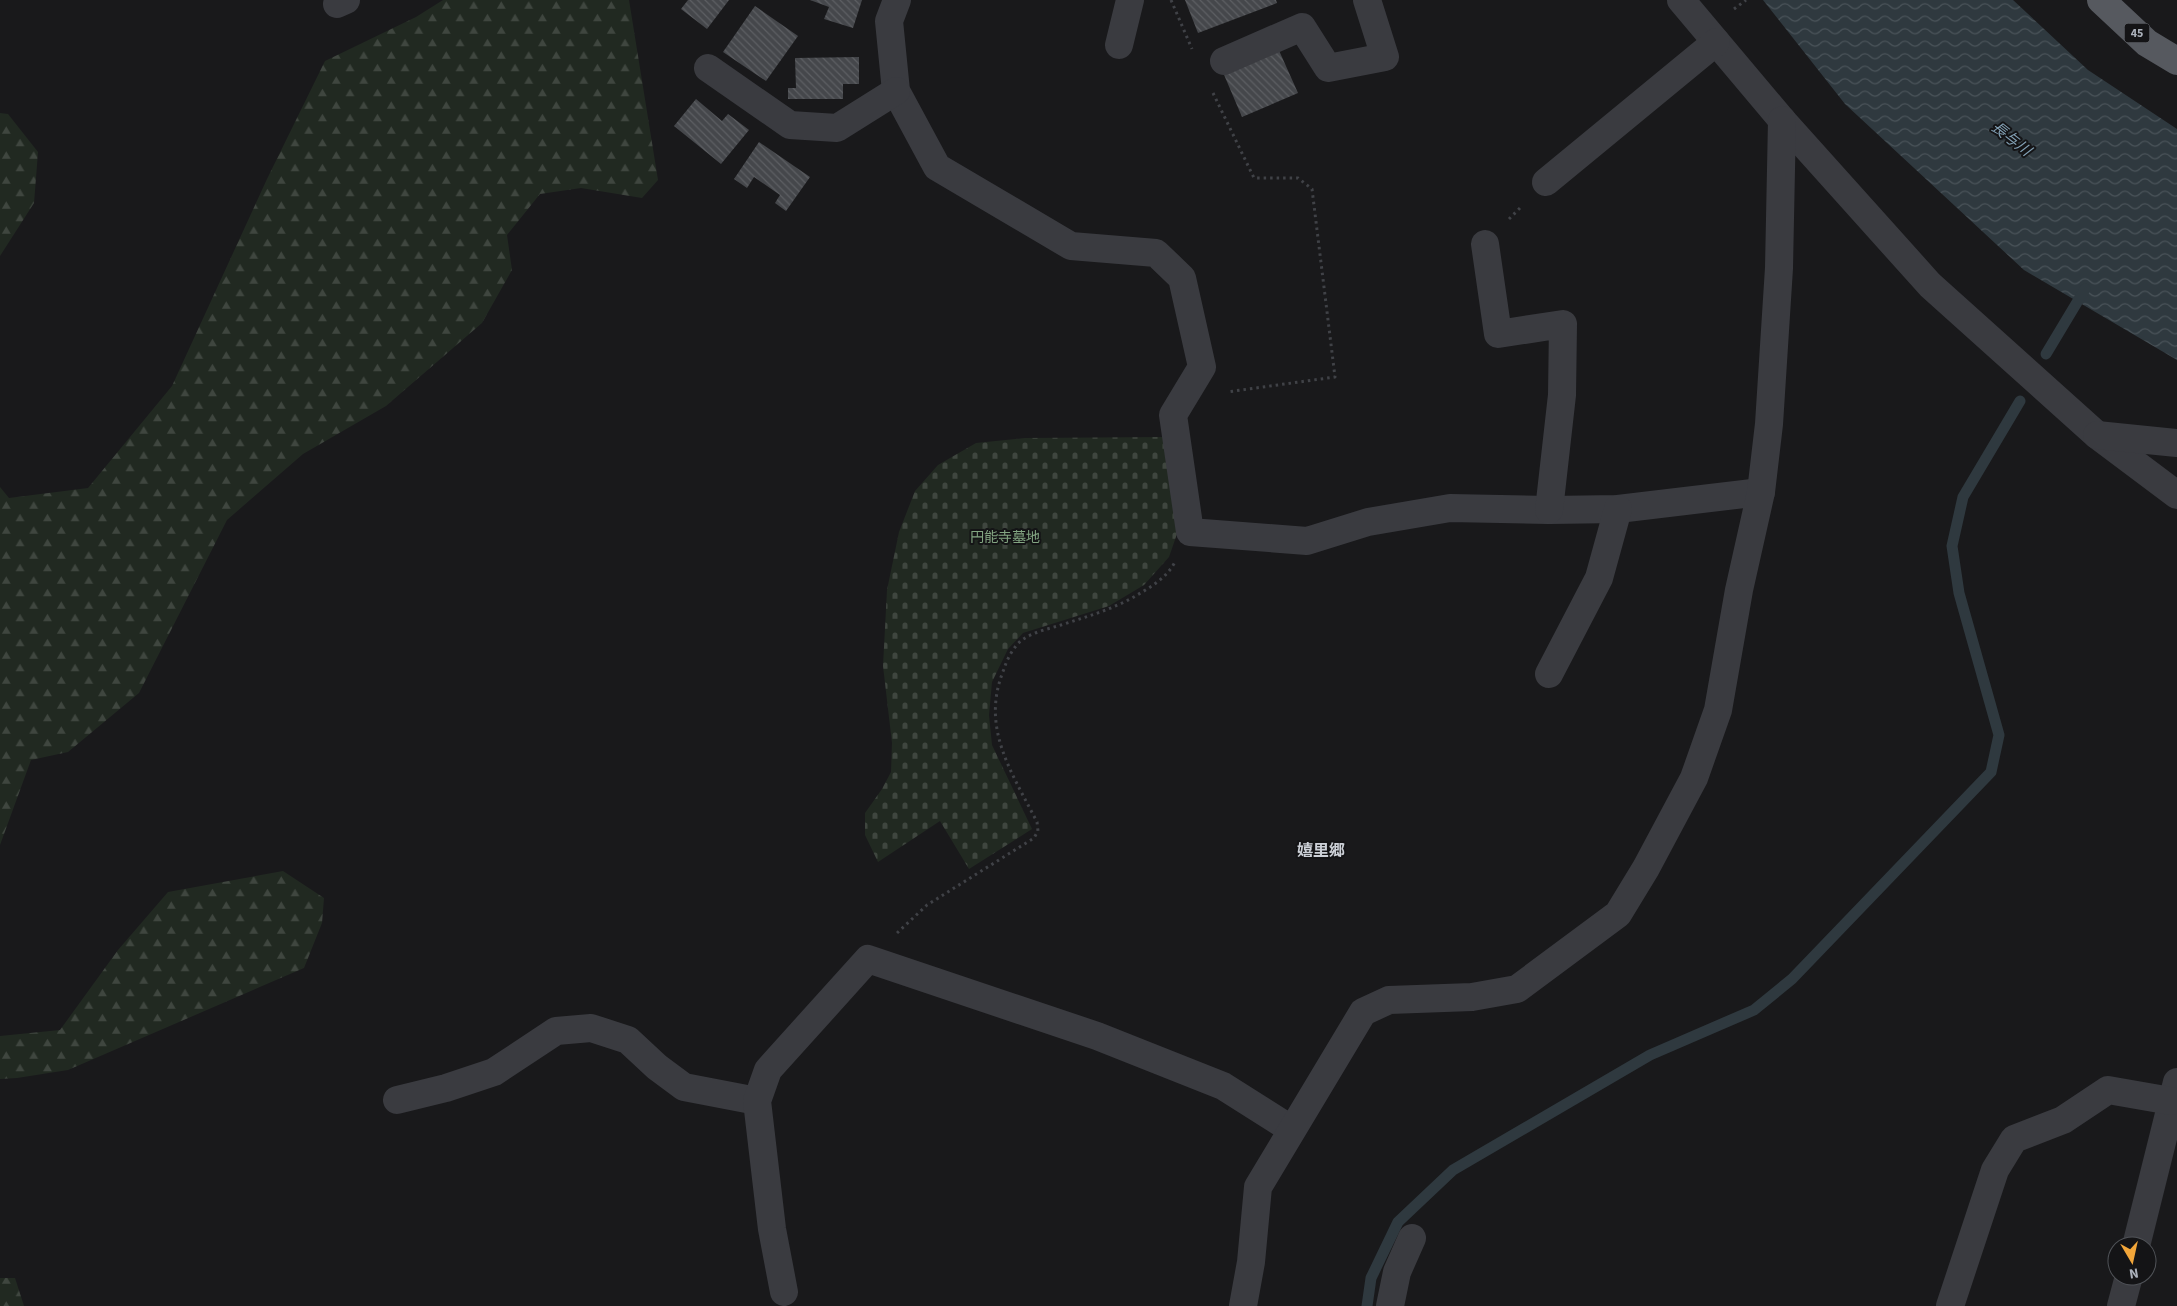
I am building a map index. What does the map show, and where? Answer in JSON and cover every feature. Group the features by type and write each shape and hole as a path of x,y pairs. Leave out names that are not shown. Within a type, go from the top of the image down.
{"main road":[{"name":"45","path":"2101,0 2147,43 2177,61"}],"street":[{"path":"896,0 889,21 896,91 937,167 1071,246 1156,253 1182,278 1202,367 1173,415 1190,532 1307,541 1368,522 1450,508 1618,509 1761,492"},
{"path":"1119,45 1130,0"},
{"path":"1224,61 1302,27 1328,68 1385,57 1367,0"},
{"path":"1681,0 1782,120 1930,285 2097,435 2177,495"},
{"path":"1546,182 1716,42"},
{"path":"708,68 790,125 837,128 896,91"},
{"path":"1243,1306 1249,1272 1258,1187 1362,1012 1389,1000 1472,997 1517,990 1618,914 1646,868 1694,778 1718,710 1739,590 1761,492 1769,424 1778,268 1782,120"},
{"path":"1485,244 1498,334 1563,324 1562,395 1550,510"},
{"path":"2097,435 2177,443"},
{"path":"1549,674 1599,578 1618,509"},
{"path":"784,1292 772,1229 757,1101 768,1070 868,959 1097,1036 1223,1086 1291,1129"},
{"path":"397,1100 446,1088 494,1072 556,1031 591,1028 628,1040 657,1067 684,1087 757,1101"},
{"path":"1950,1306 1995,1170 2014,1139 2063,1120 2108,1090 2174,1092 2138,1236"},
{"path":"1390,1306 1397,1272 1412,1238"},
{"path":"1249,1272 1262,1306"},
{"path":"2122,1306 2127,1286"}],"path":[{"path":"1170,0 1196,58"},
{"path":"1193,382 1230,393 1335,377 1312,189 1298,178 1254,178 1212,92"},
{"path":"1485,244 1546,182"},
{"path":"868,959 927,905 1034,838 1038,831 1037,822 996,736 994,705 998,682 1007,660 1021,640 1038,632 1112,608 1146,590 1169,573 1190,532"}],"green space":[{"path":"443,0 629,0 658,180 642,198 581,188 540,194 507,235 512,270 482,323 386,406 303,454 227,520 139,693 68,752 31,760 0,845 0,487 9,498 88,488 172,386 267,179 325,61 416,17"},
{"path":"0,113 8,114 38,152 34,203 0,256"},
{"name":"円能寺墓地","path":"1164,437 1178,531 1169,557 1144,585 1109,606 1023,633 1008,649 992,682 989,715 992,745 1032,829 969,869 940,821 878,862 865,835 865,813 882,789 891,772 892,743 883,666 887,590 899,532 915,491 938,465 976,443 1025,438"},
{"path":"283,871 324,898 322,923 304,968 68,1070 0,1079 0,1036 60,1030 118,950 168,892"},
{"path":"0,1278 15,1278 24,1306 0,1306"}],"water":[{"name":"長与川","path":"1763,0 2013,0 2088,70 2177,129 2177,360 2024,270 1845,104"}],"building":[{"path":"688,0 729,0 707,29 681,9"},
{"path":"810,0 862,0 853,28 824,19 829,7"},
{"path":"1185,0 1276,0 1277,3 1198,33"},
{"path":"755,6 798,36 766,81 723,52"},
{"path":"1277,46 1298,93 1242,117 1222,70"},
{"path":"859,57 859,84 843,84 843,99 788,99 788,88 796,88 795,58"},
{"path":"696,99 722,121 728,114 749,130 721,164 674,126"},
{"path":"759,142 810,177 786,211 775,203 780,195 754,177 747,188 734,179"}],"waterway":[{"path":"2046,354 2085,289"},
{"path":"1367,1306 1371,1278 1398,1222 1453,1170 1650,1055 1754,1010 1792,979 1991,772 1999,735 1959,593 1952,546 1963,497 2020,401"}],"district":[{"name":"嬉里郷","path":"1321,851"}]}
